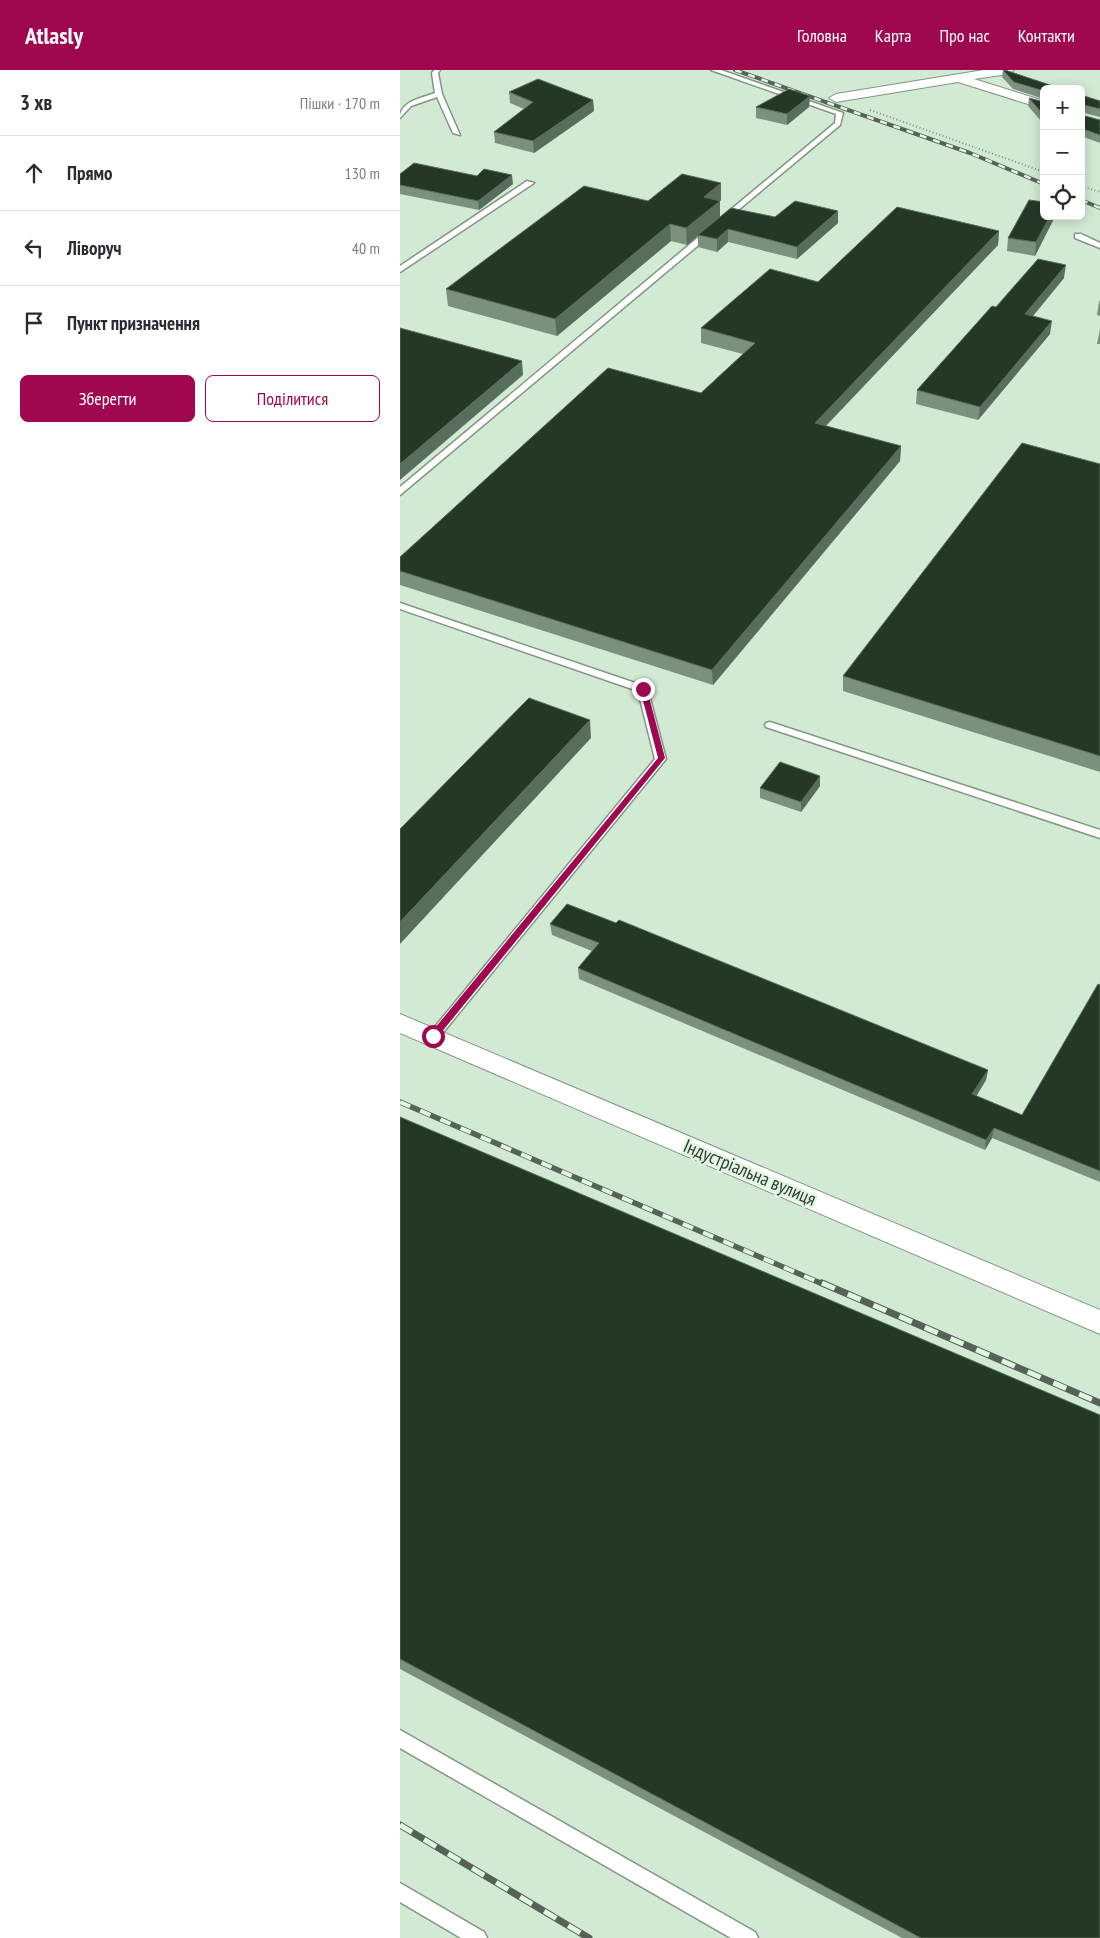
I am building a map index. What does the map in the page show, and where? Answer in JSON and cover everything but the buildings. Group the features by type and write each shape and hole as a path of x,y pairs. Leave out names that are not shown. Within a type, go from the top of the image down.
{"street":[{"path":"836,98 1008,70"},
{"path":"959,79 1040,105"},
{"name":"Індустріальна вулиця","path":"400,1023 1100,1322"}],"lane":[{"path":"437,70 435,73 439,94 457,133"},
{"path":"400,492 838,124 840,113 714,70"},
{"path":"400,116 409,105 439,94"},
{"path":"400,270 530,183"},
{"path":"1078,236 1100,246"},
{"path":"400,606 643,689 661,758 433,1036"},
{"path":"770,725 1100,834"},
{"path":"400,1739 749,1938"},
{"path":"400,1892 478,1938"}],"path":[{"path":"836,98 1040,171"},
{"path":"1085,187 1100,192"}],"railway":[{"path":"735,70 970,153 1040,182"},
{"path":"1085,202 1100,208"},
{"path":"400,1102 825,1285"},
{"path":"822,1283 1100,1403"},
{"path":"400,1825 589,1938"}],"route":[{"path":"433,1036 661,758 643,689"}]}
